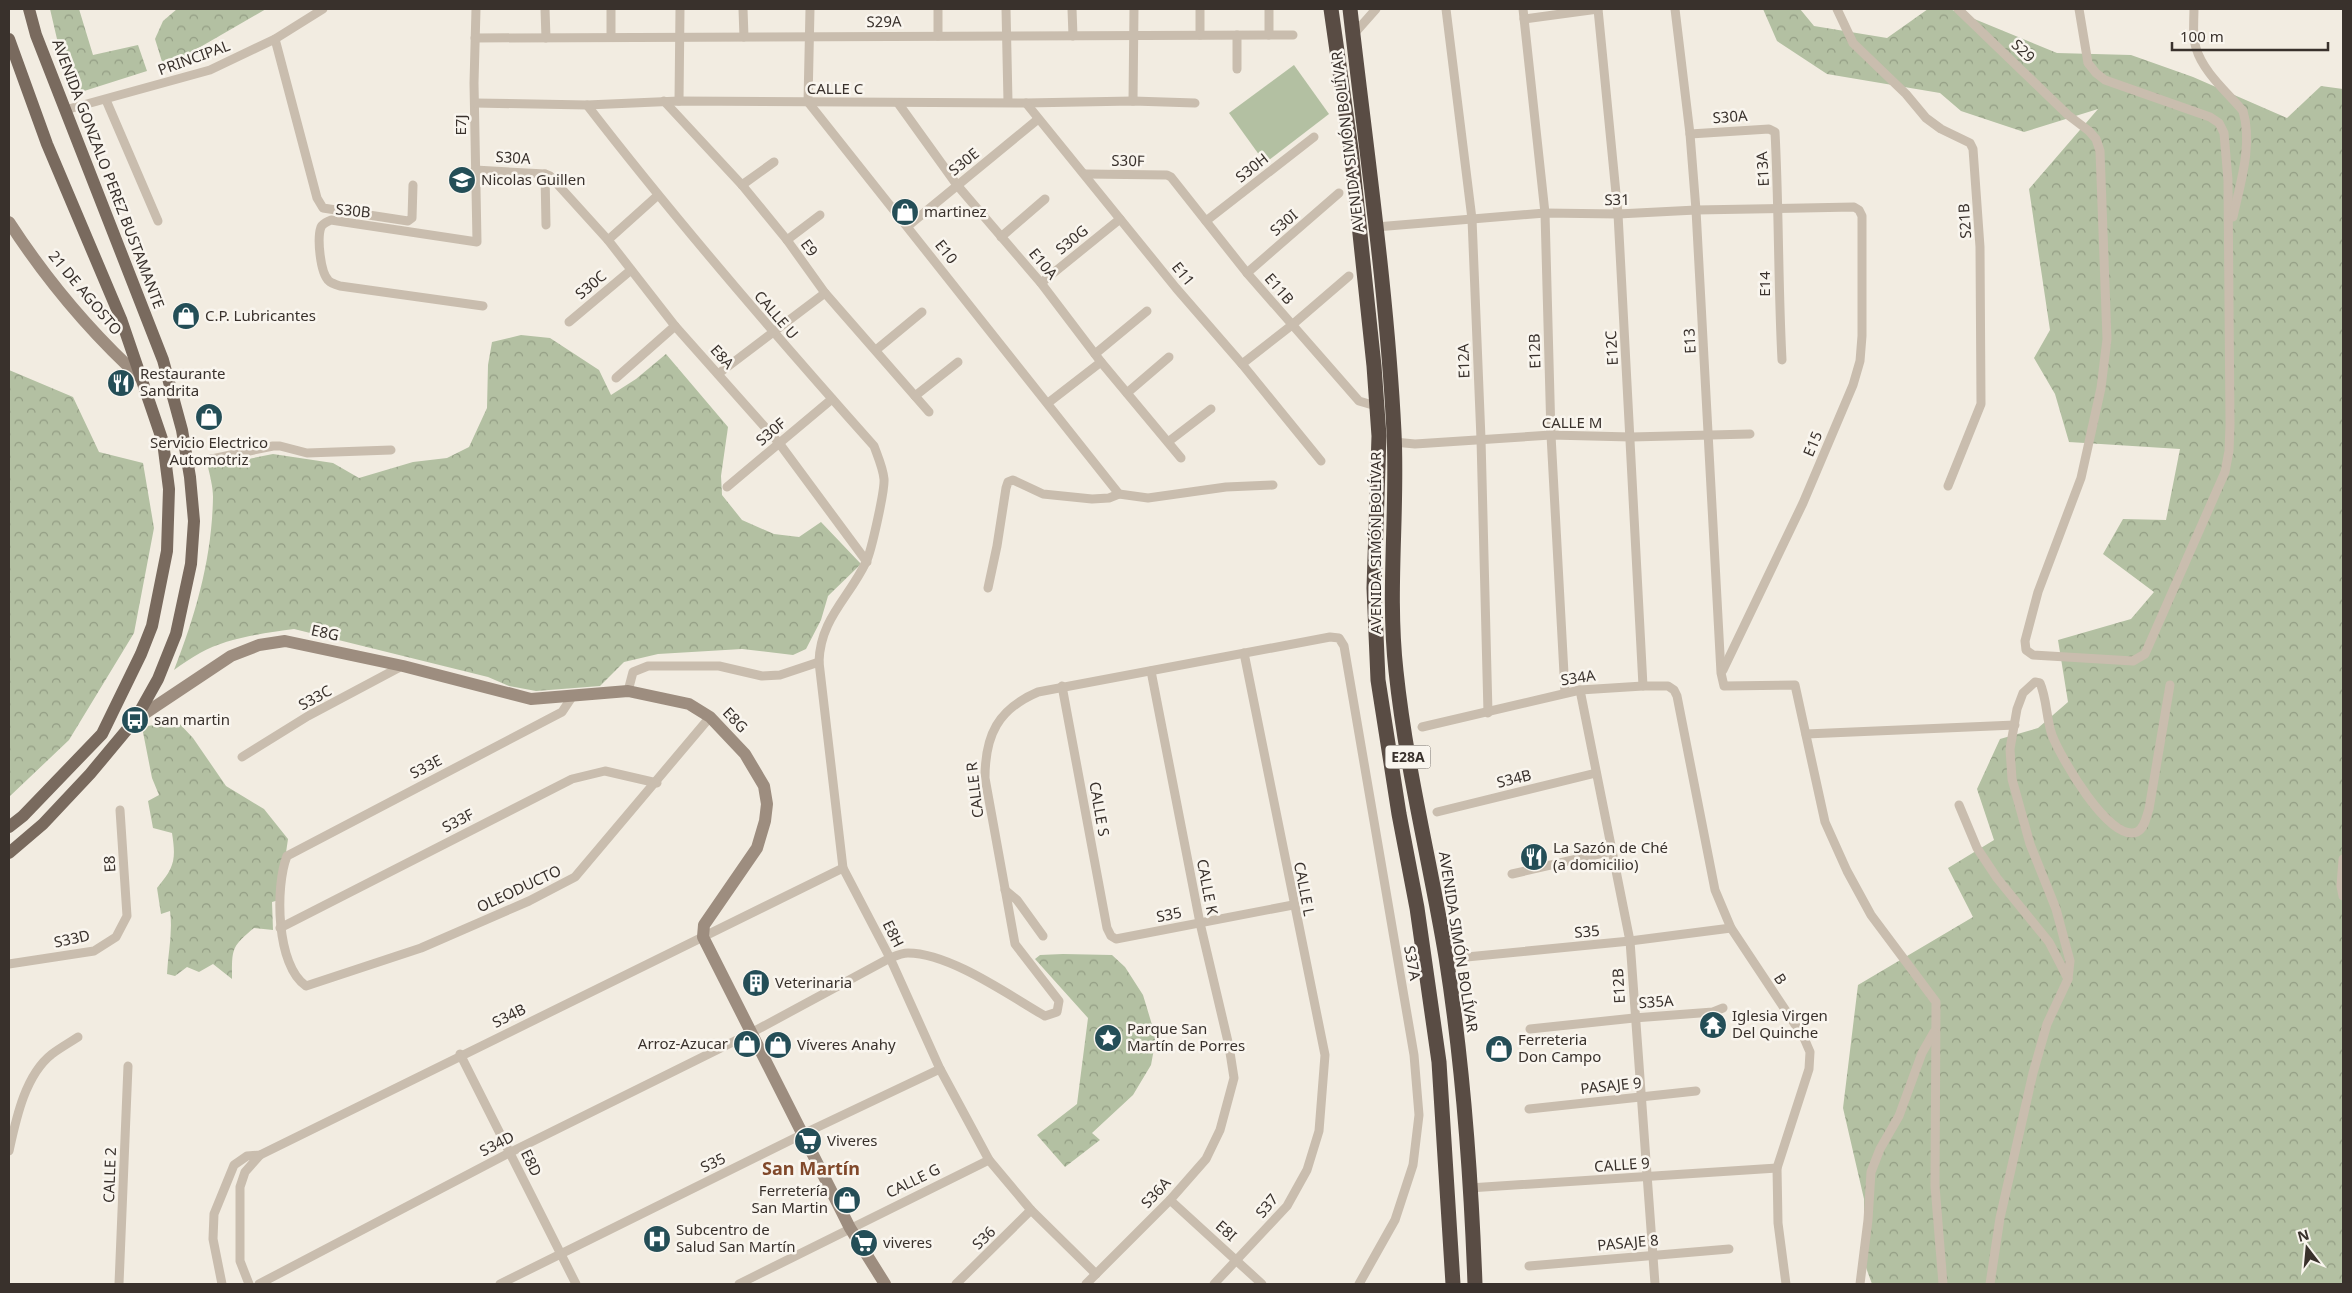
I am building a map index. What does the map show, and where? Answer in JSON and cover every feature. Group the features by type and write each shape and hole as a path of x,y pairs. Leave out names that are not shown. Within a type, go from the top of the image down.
{"highway":[{"name":"AVENIDA SIMÓN BOLÍVAR","path":"1331,9 1351,149 1379,436 1374,588 1378,680 1399,814 1417,908 1439,1062 1453,1284"},
{"name":"AVENIDA SIMÓN BOLÍVAR","path":"1350,9 1376,227 1394,442 1391,604 1396,669 1414,797 1446,958 1459,1062 1475,1284"}],"main road":[{"name":"AVENIDA GONZALO PEREZ BUSTAMANTE","path":"9,853 50,817 90,774 135,720 158,679 176,634 191,564 194,521 188,464 182,430 163,360 36,35 29,9"},
{"path":"9,39 47,144 101,268 143,380 163,442 169,489 167,550 152,626 132,675 102,734 23,816 9,827"}],"street":[{"name":"PRINCIPAL","path":"65,110 210,70 275,38 323,9"},
{"name":"E7J","path":"476,9 475,170 477,242"},
{"path":"545,9 546,38"},
{"path":"611,9 611,37"},
{"path":"679,101 680,9"},
{"path":"743,9 744,37"},
{"path":"808,102 810,9"},
{"path":"938,9 938,36"},
{"path":"1006,9 1008,102"},
{"path":"1072,9 1073,36"},
{"path":"1133,101 1134,9"},
{"path":"1200,9 1200,35"},
{"path":"1268,9 1269,35"},
{"path":"1353,35 1376,9"},
{"name":"E12A","path":"1446,9 1472,219 1481,439 1488,713"},
{"name":"E12B","path":"1523,9 1545,214 1551,435 1565,692"},
{"path":"1524,19 1598,9"},
{"name":"E12C","path":"1598,9 1618,214 1643,686"},
{"name":"E13","path":"1675,9 1690,134 1696,210 1722,673"},
{"name":"S21B","path":"1837,9 1853,43 1906,94 1926,118 1941,129 1970,143 1973,149 1980,247 1981,404 1948,486"},
{"name":"S29","path":"1958,9 2068,115 2090,131 2096,139 2100,151 2106,339 2101,388 2081,478 2038,592 2025,642 2026,650 2033,655 2133,661 2145,654 2225,472 2229,452 2230,425 2230,235"},
{"path":"2079,9 2088,62 2096,73 2105,80 2210,117 2219,124 2224,133 2230,235"},
{"path":"2194,9 2193,35 2202,64 2244,111 2247,144 2230,235"},
{"name":"S29A","path":"476,38 611,37 679,39 1293,34"},
{"path":"1237,35 1237,69"},
{"path":"275,38 317,198 323,208 408,221 412,218 413,186"},
{"path":"106,100 158,221"},
{"name":"CALLE C","path":"475,102 587,105 679,101 1026,103 1133,101 1195,103"},
{"name":"E9","path":"664,102 742,185 787,240 825,293 929,412"},
{"name":"E10","path":"808,102 1119,494"},
{"name":"E10A","path":"898,103 957,185 1041,283 1098,358 1181,458"},
{"name":"E11","path":"1026,103 1182,295 1242,364 1321,461"},
{"name":"CALLE U","path":"587,105 657,196 773,333 874,446 881,463 884,481 867,562"},
{"name":"S30E","path":"908,226 1038,120"},
{"name":"S30A","path":"1690,134 1773,130"},
{"name":"E13A","path":"1773,130 1775,132 1779,208"},
{"name":"S30H","path":"1206,221 1314,137"},
{"path":"742,185 774,162"},
{"name":"S30A","path":"475,170 547,175"},
{"name":"S30F","path":"1085,174 1166,175 1171,178"},
{"path":"546,225 547,175"},
{"name":"E8A","path":"547,175 608,240 675,326 779,443 867,562"},
{"name":"E11B","path":"1171,178 1247,273 1359,401 1376,406"},
{"name":"S30I","path":"1247,273 1339,193"},
{"path":"608,240 657,196"},
{"path":"1002,237 1044,199"},
{"name":"S31","path":"1376,227 1545,214 1618,214 1696,210 1854,207 1859,210"},
{"name":"E14","path":"1779,208 1778,294 1782,360"},
{"name":"E15","path":"1722,673 1803,503 1853,385 1860,361 1862,336 1862,216 1859,210"},
{"path":"787,240 820,215"},
{"name":"S30G","path":"1041,283 1120,218"},
{"name":"S30B","path":"477,242 331,220 324,223 321,228 320,257 323,272 329,282 340,286 483,306"},
{"name":"21 DE AGOSTO","path":"9,222 79,314 118,357 143,380"},
{"name":"S30C","path":"569,322 631,270"},
{"path":"1242,364 1292,325 1349,276"},
{"path":"718,374 825,293"},
{"path":"1048,403 1147,311"},
{"path":"876,350 922,312"},
{"path":"616,378 675,326"},
{"path":"1127,392 1169,357"},
{"path":"915,396 958,362"},
{"name":"S30F","path":"727,487 832,399"},
{"path":"1168,442 1211,408"},
{"name":"CALLE M","path":"1394,442 1415,444 1551,435 1631,437 1750,434"},
{"path":"188,464 272,446 280,446 307,453 390,450"},
{"path":"988,588 1008,482 1013,480 1043,494 1092,499 1109,498 1119,494 1148,498 1226,487 1273,485"},
{"name":"E8H","path":"867,562 826,628 820,644 819,662 843,868 890,958 940,1069 988,1160 1031,1210 1096,1274"},
{"name":"CALLE R","path":"890,958 906,953 927,955 982,979 1046,1016 1051,1016 1057,1012 1059,1001 1015,944 985,778 985,753 995,727 1019,700 1038,692 1330,637 1339,638"},
{"name":"S37A","path":"1339,638 1344,646 1414,1055 1419,1115 1413,1165 1395,1220 1359,1284"},
{"name":"E8G","path":"135,720 231,656 272,641 285,641 403,666 531,699 628,691 690,704 710,717 745,754 756,769 764,786 767,804 765,821 757,848 704,925 703,937"},
{"name":"CALLE L","path":"1244,653 1293,905 1325,1055 1319,1130"},
{"path":"628,691 633,672 648,666 718,666 762,676 780,675 819,662"},
{"name":"S33C","path":"242,757 308,716 403,666"},
{"name":"CALLE K","path":"1151,671 1200,923 1229,1046 1234,1078 1227,1107"},
{"path":"1722,673 1724,686 1795,685 1825,822 1847,871 1870,915 1936,1002 1936,1186 1943,1284"},
{"path":"1990,1284 2000,1218 2033,1072 2047,1024 2068,979 2070,961 2056,909 2030,844 2012,779 2010,749 2014,725 2023,693 2035,682 2040,683 2052,733 2065,764 2088,797 2113,824 2126,832 2136,832 2142,828 2149,809 2170,685"},
{"name":"CALLE S","path":"1062,686 1110,936"},
{"name":"S34A","path":"1422,727 1488,713 1565,692 1643,686 1668,686 1674,690"},
{"name":"E12B","path":"1580,690 1630,941 1634,1018 1655,1284"},
{"name":"B","path":"1674,690 1677,696 1715,890 1731,928 1804,1038 1810,1052 1809,1069 1777,1168 1778,1223 1786,1284"},
{"name":"S33E","path":"280,928 281,871 287,856 562,712 572,697"},
{"name":"OLEODUCTO","path":"280,928 292,970 297,980 306,986 421,948 529,901 575,877 657,783 710,717"},
{"path":"1806,734 2014,725"},
{"name":"S33F","path":"280,928 572,778 605,771 657,783"},
{"name":"S34B","path":"1437,812 1596,773"},
{"path":"1959,806 1977,848 1996,878 2049,942 2068,979"},
{"name":"E8","path":"120,810 127,916"},
{"path":"1512,874 1612,851"},
{"path":"2343,859 2341,886 2343,896"},
{"name":"S34B","path":"222,1284 213,1239 214,1214 234,1165 247,1156 260,1155 460,1054 843,868"},
{"path":"1005,890 1017,900 1043,936"},
{"name":"S35","path":"1110,936 1116,939 1293,905"},
{"name":"S33D","path":"9,964 94,951 116,937 127,916"},
{"name":"S35","path":"1446,958 1630,941 1731,928"},
{"path":"703,937 850,1228 885,1284"},
{"name":"S34D","path":"259,1284 511,1152 751,1032 890,958"},
{"name":"S35A","path":"1530,1029 1713,1012 1723,1008"},
{"path":"1860,1284 1868,1220 1871,1172 1880,1149 1899,1116 1922,1053 1935,1031"},
{"path":"9,1151 20,1103 38,1069 51,1054 78,1037"},
{"name":"E8D","path":"460,1054 576,1284"},
{"name":"CALLE 2","path":"119,1284 128,1066"},
{"name":"S35","path":"500,1284 803,1134 940,1069"},
{"name":"PASAJE 9","path":"1529,1109 1696,1091"},
{"name":"S36A","path":"1086,1284 1170,1200 1206,1159 1220,1130 1227,1107"},
{"name":"S37","path":"1214,1284 1287,1206 1307,1170 1319,1130"},
{"path":"249,1284 240,1261 240,1188 245,1172 260,1155"},
{"name":"CALLE G","path":"738,1284 988,1160"},
{"name":"CALLE 9","path":"1469,1188 1777,1168"},
{"name":"E8I","path":"1170,1200 1262,1284"},
{"name":"S36","path":"956,1284 1031,1210"},
{"name":"PASAJE 8","path":"1529,1266 1729,1249"}],"green space":[{"path":"50,9 79,9 93,55 138,45 147,71 81,92 57,39"},
{"path":"177,9 266,9 164,68 155,39 163,21"},
{"path":"1763,9 1800,9 1814,26 1887,38 1928,9 1950,9 2057,53 2131,55 2193,77 2287,118 2321,86 2343,89 2343,1284 1872,1284 1864,1262 1864,1199 1843,1108 1858,985 1973,917 1948,868 1994,840 1977,789 2000,739 2038,728 2068,702 2058,640 2131,619 2154,592 2103,554 2123,519 2166,520 2180,449 2069,442 2055,394 2034,358 2050,330 2029,189 2098,109 2024,132 1961,111 1940,93 1827,74 1777,41"},
{"path":"1294,65 1329,114 1265,163 1229,113"},
{"path":"521,335 550,338 599,370 611,395 636,379 666,354 728,427 721,476 722,495 742,520 774,534 799,537 821,522 861,564 828,596 821,620 806,649 793,655 742,649 658,654 624,662 600,686 536,691 509,686 488,677 294,629 258,634 222,643 200,653 174,670 196,607 210,542 213,497 208,467 273,454 333,463 359,478 413,462 447,458 469,447 487,408 488,365 492,342"},
{"path":"9,370 73,397 99,452 143,463 154,528 134,633 69,740 9,797"},
{"path":"177,721 193,738 226,786 264,809 288,839 279,900 272,902 273,930 254,928 241,940 234,949 232,979 213,964 199,972 187,967 175,976 167,974 171,919 170,911 161,914 157,888 171,868 174,856 173,842 172,833 153,828 148,801 159,795 152,778 142,727"},
{"path":"1040,955 1112,955 1125,967 1143,995 1156,1038 1151,1065 1133,1095 1092,1133 1100,1140 1065,1167 1037,1135 1077,1104 1088,1018 1035,959"}],"place":[{"name":"Nicolas Guillen","path":"462,180"},
{"name":"martinez","path":"905,212"},
{"name":"C.P. Lubricantes","path":"186,316"},
{"name":"Restaurante Sandrita","path":"121,383"},
{"name":"Servicio Electrico Automotriz","path":"209,417"},
{"name":"san martin","path":"135,720"},
{"name":"La Sazón de Ché (a domicilio)","path":"1534,857"},
{"name":"Veterinaria","path":"756,983"},
{"name":"Iglesia Virgen Del Quinche","path":"1713,1025"},
{"name":"Parque San Martín de Porres","path":"1108,1038"},
{"name":"Arroz-Azucar","path":"747,1044"},
{"name":"Víveres Anahy","path":"778,1045"},
{"name":"Ferreteria Don Campo","path":"1499,1049"},
{"name":"Viveres","path":"808,1141"},
{"name":"Ferretería San Martin","path":"847,1200"},
{"name":"Subcentro de Salud San Martín","path":"657,1239"},
{"name":"viveres","path":"864,1243"}],"district":[{"name":"San Martín","path":"811,1169"}]}
